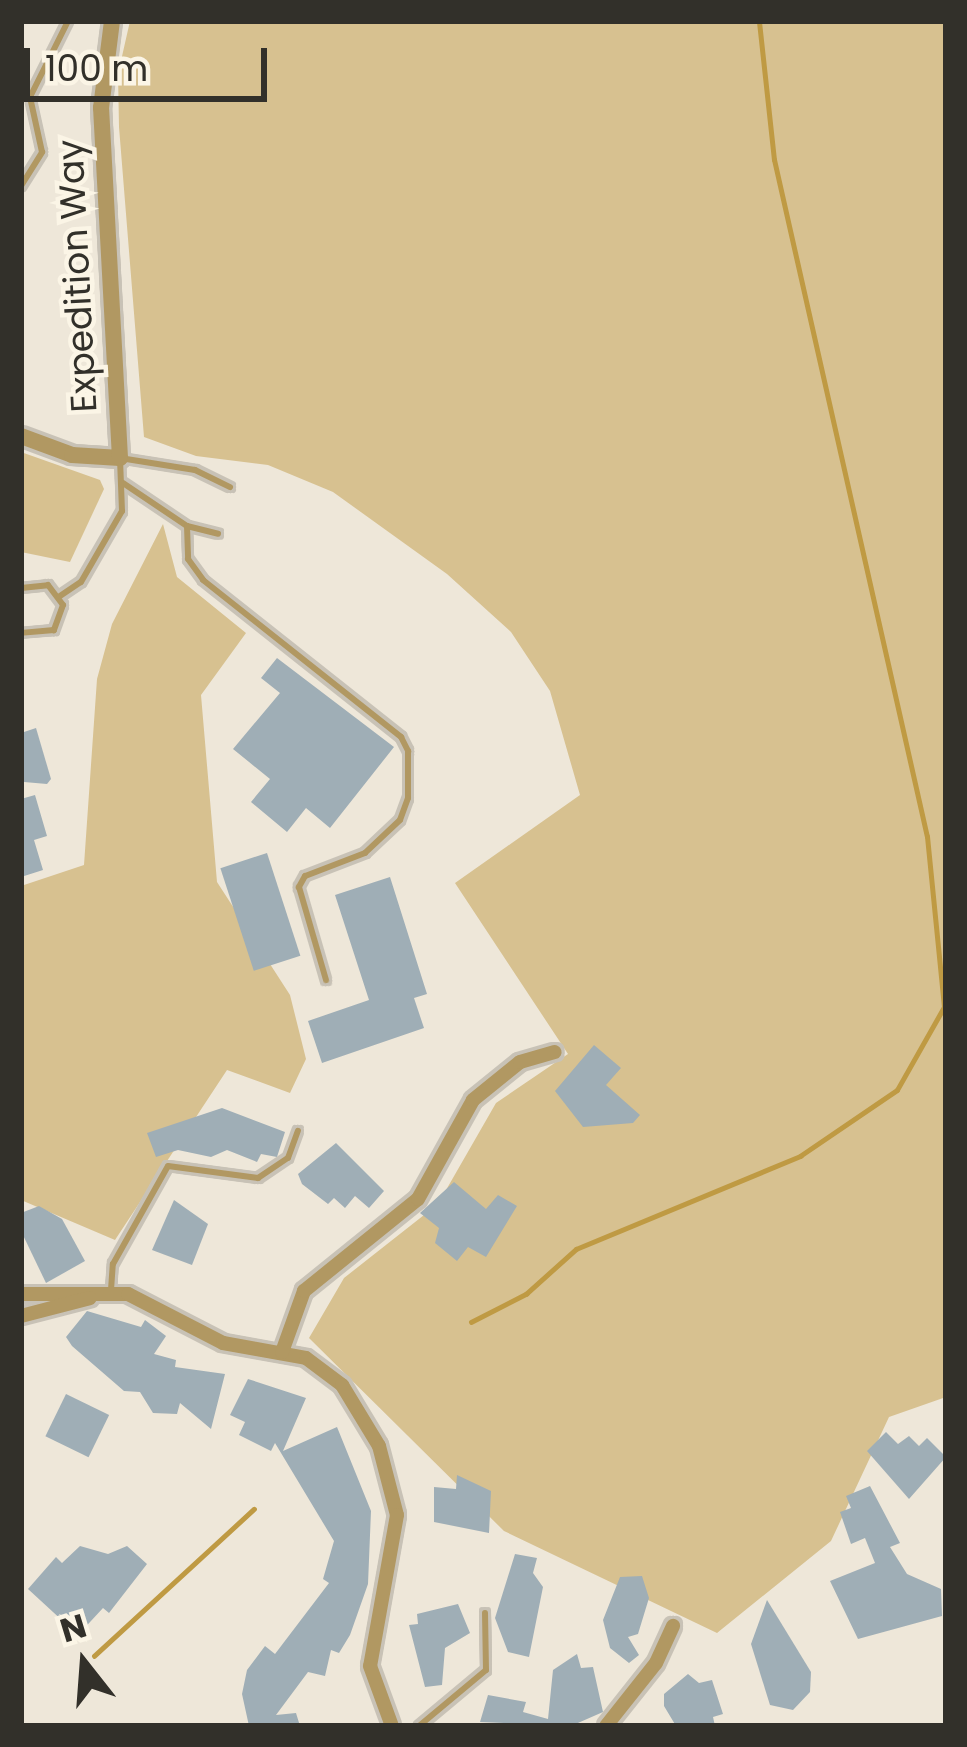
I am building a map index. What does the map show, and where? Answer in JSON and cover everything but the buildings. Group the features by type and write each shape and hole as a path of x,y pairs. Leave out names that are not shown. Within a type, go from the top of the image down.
{"street":[{"name":"Expedition Way","path":"112,21 100,108 120,458"},
{"path":"21,436 72,455 120,458"},
{"path":"282,1352 304,1292 418,1199 473,1100 520,1061 555,1052"},
{"path":"21,1316 38,1318 111,1290"},
{"path":"21,1294 111,1290 223,1343 306,1358 341,1385 380,1445 393,1490 398,1533 370,1666 392,1726"},
{"path":"606,1726 656,1663 673,1626"}],"lane":[{"path":"21,186 42,152 30,97 68,21"},
{"path":"21,633 54,630 60,596 95,562 122,511 120,458 195,470 230,487"},
{"path":"123,483 187,526 218,534"},
{"path":"187,526 188,559 203,580 401,737 407,751 408,798 400,820 365,853 305,876 298,887 326,980"},
{"path":"22,586 40,583 60,596"},
{"path":"111,1290 113,1264 168,1166 258,1178 288,1158 298,1131"},
{"path":"419,1726 486,1670 484,1613"}],"shaded area":[{"path":"130,21 946,21 946,1397 889,1417 831,1541 717,1633 504,1531 309,1338 344,1278 438,1204 496,1103 568,1054 455,883 580,795 550,691 511,632 447,574 333,492 268,465 196,456 144,437 119,127 118,74"},
{"path":"21,452 100,480 104,489 70,562 21,552"},
{"path":"163,524 177,577 246,633 201,695 217,882 290,995 306,1059 290,1093 227,1070 115,1240 21,1200 21,886 84,865 97,679 112,624"}],"waterway":[{"path":"471,1322 526,1294 576,1249 800,1156 897,1090 944,1007 927,837 774,160 759,21"},
{"path":"94,1656 254,1509"}]}
